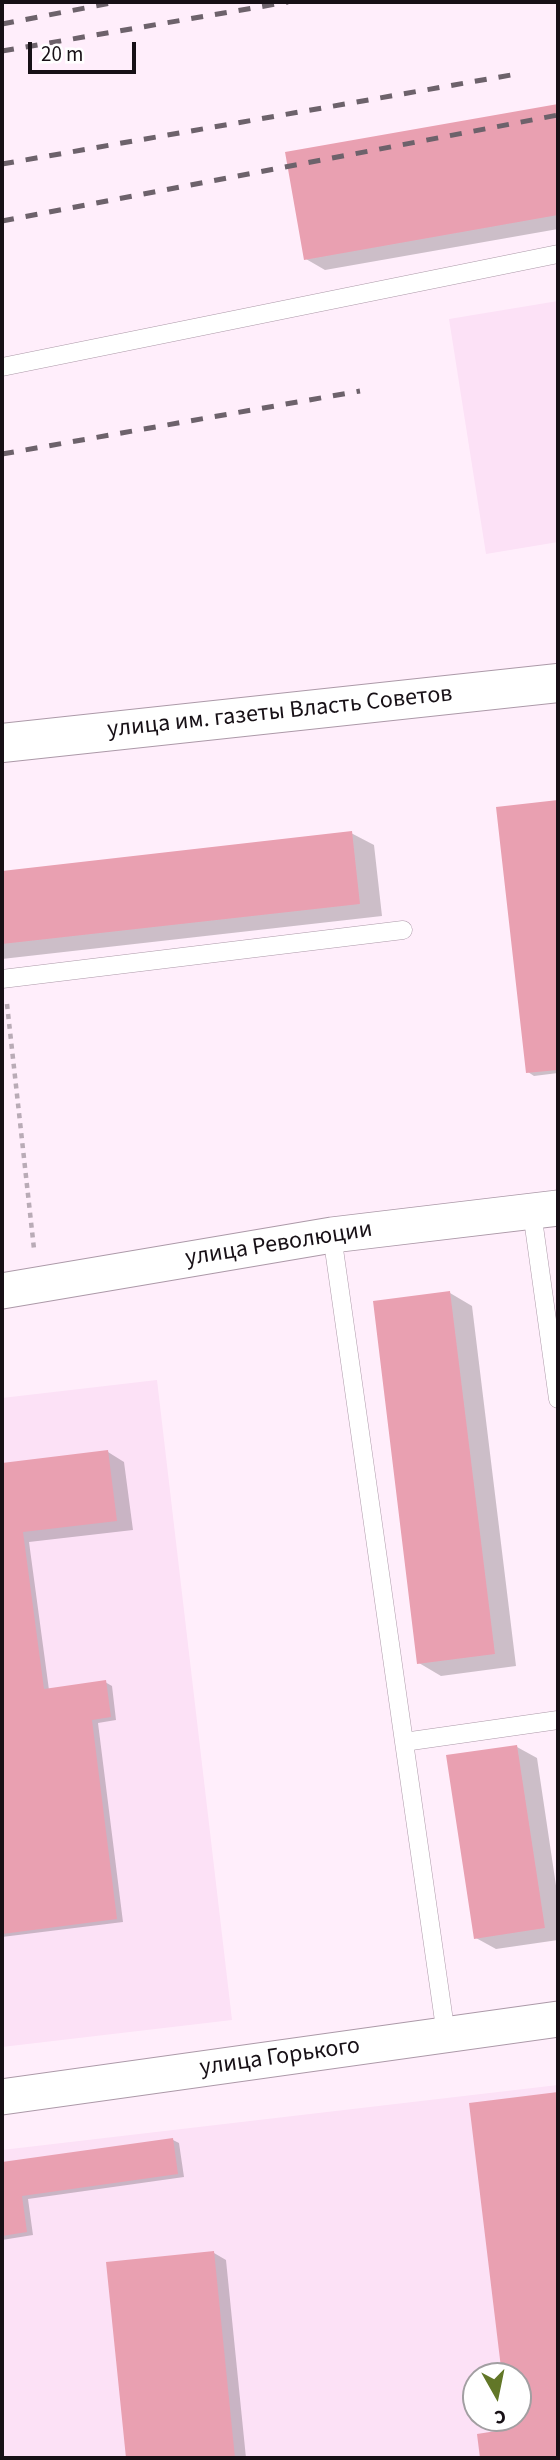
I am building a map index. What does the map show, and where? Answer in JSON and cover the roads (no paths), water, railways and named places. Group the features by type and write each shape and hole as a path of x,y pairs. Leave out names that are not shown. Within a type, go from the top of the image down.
{"street":[{"name":"улица им. газеты Власть Советов","path":"2,743 558,683"},
{"name":"улица Революции","path":"2,1291 332,1235 545,1210"},
{"name":"улица Горького","path":"2,2097 558,2019"}],"lane":[{"path":"2,367 558,254"},
{"path":"3,979 403,930"},
{"path":"545,1210 558,1399"},
{"path":"332,1235 446,2035"},
{"path":"404,1742 558,1720"}],"railway":[{"path":"2,24 116,2"},
{"path":"2,51 288,2"},
{"path":"2,164 511,75"},
{"path":"2,221 558,115"},
{"path":"2,454 360,391"}]}
